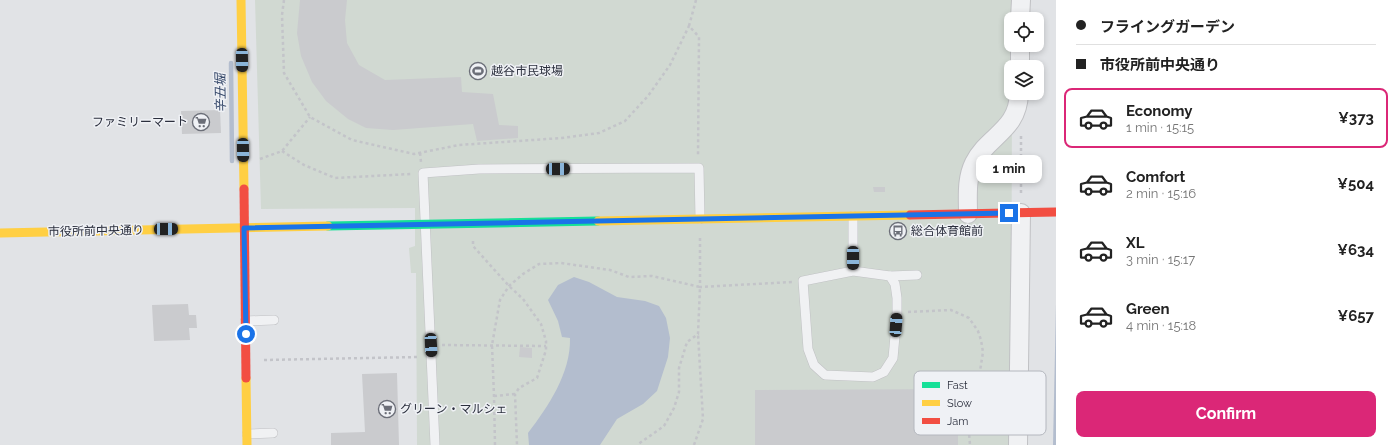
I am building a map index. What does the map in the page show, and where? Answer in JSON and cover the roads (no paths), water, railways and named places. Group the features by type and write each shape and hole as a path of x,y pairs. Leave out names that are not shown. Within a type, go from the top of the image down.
{"street":[{"path":"241,0 247,445"},
{"path":"1020,12 1021,0"},
{"path":"968,214 968,191 970,174 974,162 980,153 1010,123 1016,112 1018,100"},
{"name":"市役所前中央通り","path":"0,232 1056,212"},
{"path":"1015,213 1017,371"},
{"path":"1018,435 1018,445"}],"lane":[{"path":"435,445 435,381 431,357 432,310 423,173 479,169 699,168 700,219"},
{"path":"853,216 853,271"},
{"path":"890,276 895,284 897,314 893,358 884,372 873,377 825,375 814,365 808,349 803,281 853,271 890,276 917,275"},
{"path":"245,321 274,320"},
{"path":"247,434 273,433"}],"water":[{"path":"574,277 589,282 617,297 645,301 659,306 666,318 670,338 668,357 657,391 643,404 617,419 600,445 529,445 528,433 557,389 567,364 569,351 570,338 562,337 558,321 548,300 558,285"},
{"path":"1056,304 1056,445 1053,445"}],"waterway":[{"name":"辛丑堀","path":"231,63 232,161"}],"place":[{"name":"越谷市民球場","path":"478,71"},
{"name":"ファミリーマート","path":"201,122"},
{"name":"総合体育館前","path":"898,231"},
{"name":"グリーン・マルシェ","path":"387,409"}]}
